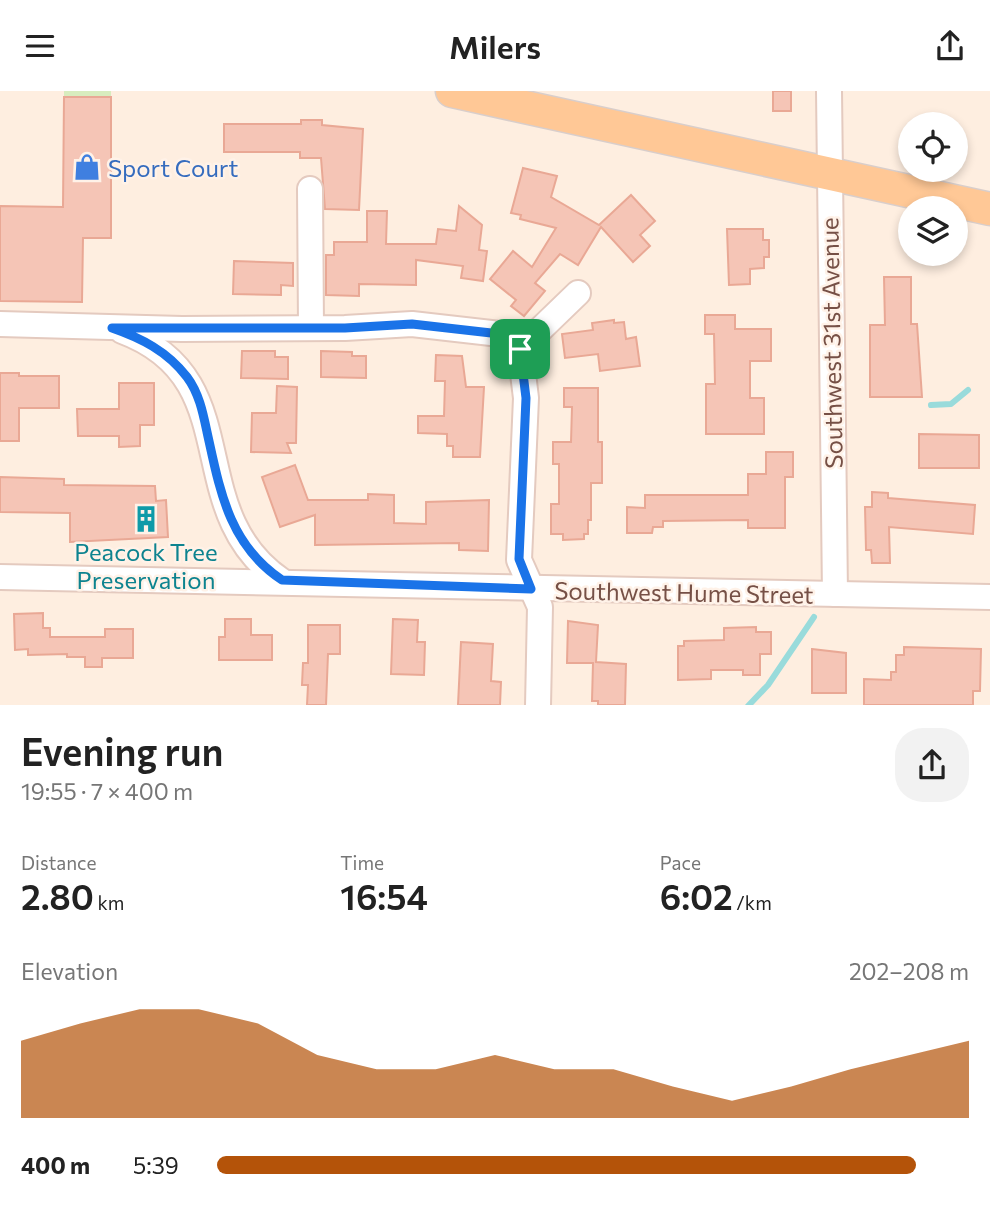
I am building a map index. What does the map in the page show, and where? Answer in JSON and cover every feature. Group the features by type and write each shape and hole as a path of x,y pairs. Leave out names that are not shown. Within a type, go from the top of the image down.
{"main road":[{"path":"452,91 990,209"}],"street":[{"name":"Southwest 31st Avenue","path":"829,91 835,594"},
{"path":"310,189 311,327"},
{"path":"520,349 578,293"},
{"path":"0,324 112,328 412,324 500,334 520,349 526,398 519,559 540,607 538,705"},
{"path":"112,328 150,344 187,376 200,401 220,487 236,532 252,555 282,580"},
{"name":"Southwest Hume Street","path":"0,577 282,580 531,589 990,597"}],"green space":[{"path":"64,91 111,91 111,97 64,97"}],"building":[{"path":"773,91 791,91 791,111 773,111"},
{"path":"64,97 111,97 111,238 83,238 82,302 0,301 0,206 63,207"},
{"path":"301,120 322,120 322,125 363,129 359,210 325,209 321,158 300,158 300,152 224,152 224,124 301,124"},
{"path":"523,168 557,176 551,197 599,225 631,195 655,221 640,235 650,246 633,262 601,227 578,265 560,254 535,283 545,291 524,316 511,306 516,300 490,279 513,251 532,267 556,228 520,219 521,215 511,213"},
{"path":"459,206 482,225 479,250 487,251 483,281 461,278 463,266 416,260 416,285 359,284 359,296 326,295 326,255 334,255 334,242 367,242 367,211 387,211 386,244 436,244 438,229 456,231"},
{"path":"727,229 763,229 763,240 769,240 769,257 764,257 764,268 750,269 750,284 729,285"},
{"path":"234,261 293,263 293,286 281,285 281,295 233,294"},
{"path":"884,277 911,277 911,324 917,324 922,397 870,397 870,325 885,325"},
{"path":"705,315 735,315 735,329 771,329 771,361 750,361 750,398 764,398 764,434 706,434 706,384 715,384 714,334 705,334"},
{"path":"614,320 614,323 624,322 626,339 636,337 640,366 600,371 598,354 565,358 562,334 593,330 592,323"},
{"path":"242,351 275,351 275,357 288,357 288,379 241,378"},
{"path":"321,351 352,352 352,356 366,356 366,378 321,377"},
{"path":"436,355 462,356 466,387 484,387 480,457 453,457 453,446 447,446 447,434 418,433 418,416 444,416 445,381 435,381"},
{"path":"0,373 59,376 59,408 19,408 19,441 0,441"},
{"path":"119,383 154,383 154,425 140,425 140,446 119,447 119,436 78,436 77,409 119,409"},
{"path":"277,386 297,387 296,443 287,443 291,453 251,452 252,413 276,413"},
{"path":"564,388 598,388 598,442 602,442 602,483 591,483 591,520 588,520 588,534 584,534 584,539 563,540 563,534 551,534 551,504 559,504 559,464 553,464 553,442 571,442 572,407 564,407"},
{"path":"919,434 979,435 979,468 919,468"},
{"path":"766,452 793,452 793,477 785,477 785,528 748,528 748,520 663,521 663,527 653,527 652,533 627,533 627,507 645,508 645,495 748,495 748,474 766,474"},
{"path":"295,465 308,500 368,500 368,494 394,495 394,523 426,524 426,502 489,500 488,551 459,550 459,543 315,545 315,515 280,527 262,477"},
{"path":"0,477 64,479 64,485 155,486 156,501 166,500 168,537 70,542 70,513 0,512"},
{"path":"872,492 888,493 888,498 975,505 973,534 889,527 890,563 872,563 871,550 866,550 865,507 872,507"},
{"path":"43,613 43,628 50,628 50,637 105,637 105,629 133,629 133,658 102,658 102,667 85,667 85,657 67,657 67,654 28,655 28,649 15,650 14,614"},
{"path":"225,619 251,619 251,635 272,635 272,660 219,660 219,637 225,637"},
{"path":"393,619 418,620 417,642 425,642 424,675 391,674"},
{"path":"568,621 598,625 596,662 626,664 625,705 598,705 598,701 592,701 593,663 567,663"},
{"path":"308,625 340,625 340,654 328,654 326,705 307,705 308,685 302,685 303,663 308,663"},
{"path":"756,627 756,632 771,632 771,654 760,654 760,675 743,675 743,670 711,670 711,679 678,680 678,646 684,646 684,641 724,640 724,628"},
{"path":"461,642 493,644 491,681 501,682 500,705 458,705"},
{"path":"904,647 981,649 980,691 973,691 973,705 864,705 864,679 891,680 891,672 896,672 896,655 904,655"},
{"path":"812,649 846,653 846,693 812,693"}],"waterway":[{"path":"931,405 951,404 968,390"},
{"path":"749,705 768,685 814,617"}],"place":[{"name":"Sport Court","path":"87,167"},
{"name":"Peacock Tree Preservation","path":"146,519"}],"route":[{"path":"412,324 500,334 520,349 525,370 526,398 519,559 520,568 531,589 282,580 266,570 243,545 236,532 220,487 200,401 187,376 150,344 112,328 345,328 412,324"}]}
